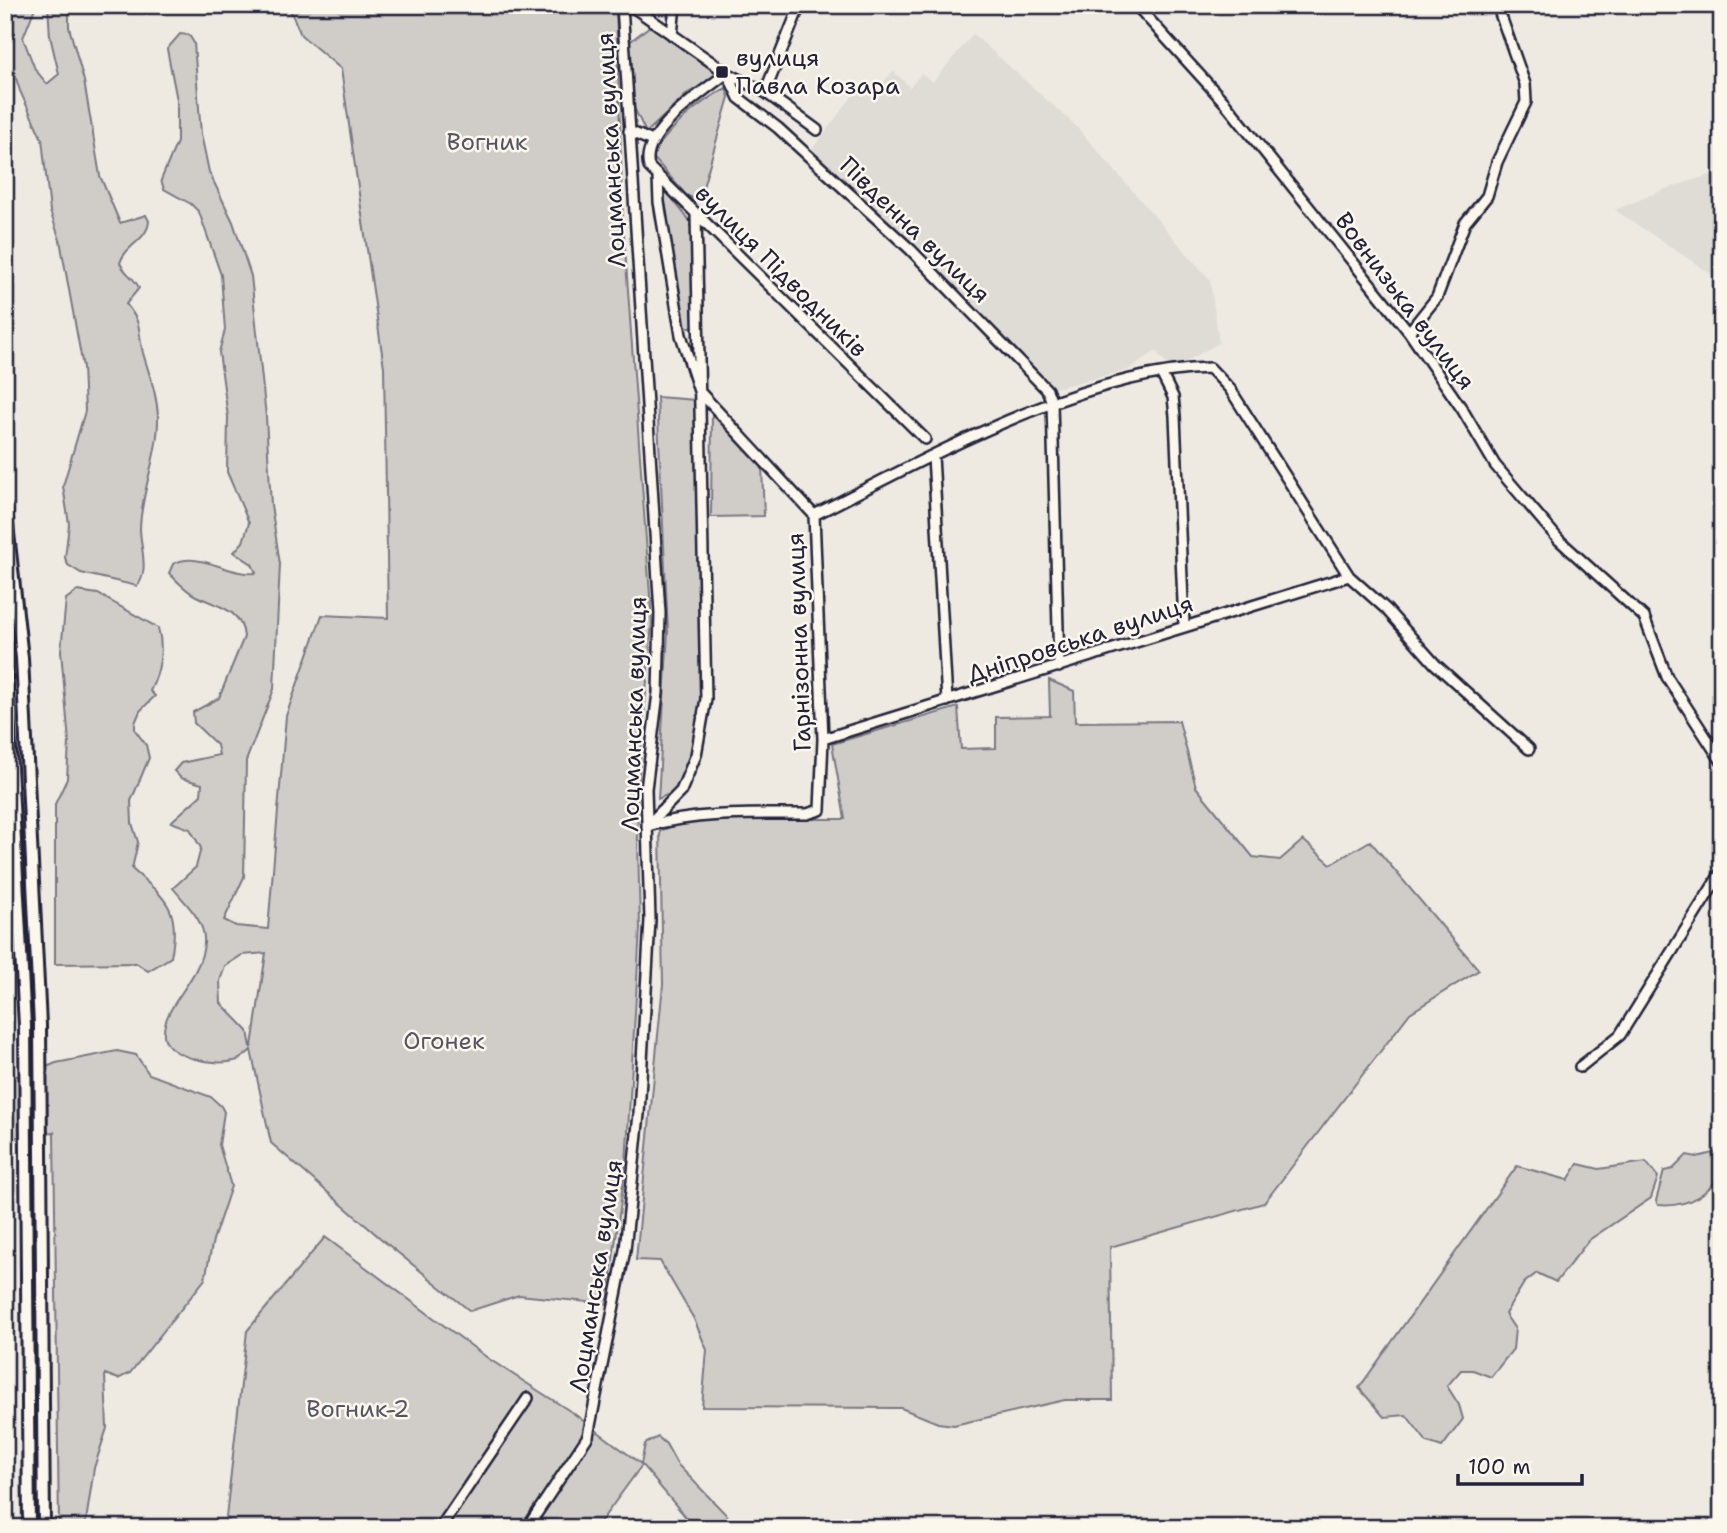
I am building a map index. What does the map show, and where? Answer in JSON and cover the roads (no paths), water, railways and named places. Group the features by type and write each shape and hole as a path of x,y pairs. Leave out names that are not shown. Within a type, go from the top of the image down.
{"main road":[{"path":"5,507 23,684 40,1025 44,1528"},
{"path":"5,657 25,1026 29,1528"}],"street":[{"name":"Лоцманська вулиця","path":"527,1528 588,1436 622,1269 634,1178 645,1012 650,919 646,789 658,693 660,613 622,5"},
{"path":"630,5 727,73 765,92 817,130"},
{"path":"672,35 675,5"},
{"path":"765,92 800,5"},
{"name":"Вовнизька вулиця","path":"1136,5 1226,104 1409,332 1462,409 1495,465 1559,540 1644,617 1667,677 1722,762"},
{"path":"1409,332 1437,297 1465,223 1487,196 1501,153 1527,102 1525,84 1496,5"},
{"path":"699,391 681,335 659,202 658,178 647,158 652,141 681,110 727,73"},
{"name":"Південна вулиця","path":"727,73 739,98 778,128 911,250 1035,374 1052,402"},
{"path":"629,131 639,138 652,141"},
{"name":"вулиця Підводників","path":"658,178 925,439"},
{"path":"647,826 681,791 696,755 706,699 696,214"},
{"path":"814,515 933,456 1052,402 1161,373 1210,368 1230,389 1349,576 1386,609 1435,664 1529,749"},
{"path":"1161,373 1172,397 1175,416 1184,625"},
{"name":"Гарнізонна вулиця","path":"647,826 681,817 715,813 807,814 820,810 823,739 814,515 699,391"},
{"path":"1052,402 1059,667"},
{"path":"933,456 947,701"},
{"name":"Дніпровська вулиця","path":"823,739 1349,576"},
{"path":"1580,1067 1620,1035 1722,871"},
{"path":"440,1528 528,1398"}],"place":[{"name":"вулиця Павла Козара","path":"722,72"}],"park label":[{"name":"Вогник","path":"487,142"},
{"name":"Огонек","path":"444,1041"},
{"name":"Вогник-2","path":"358,1409"}]}
